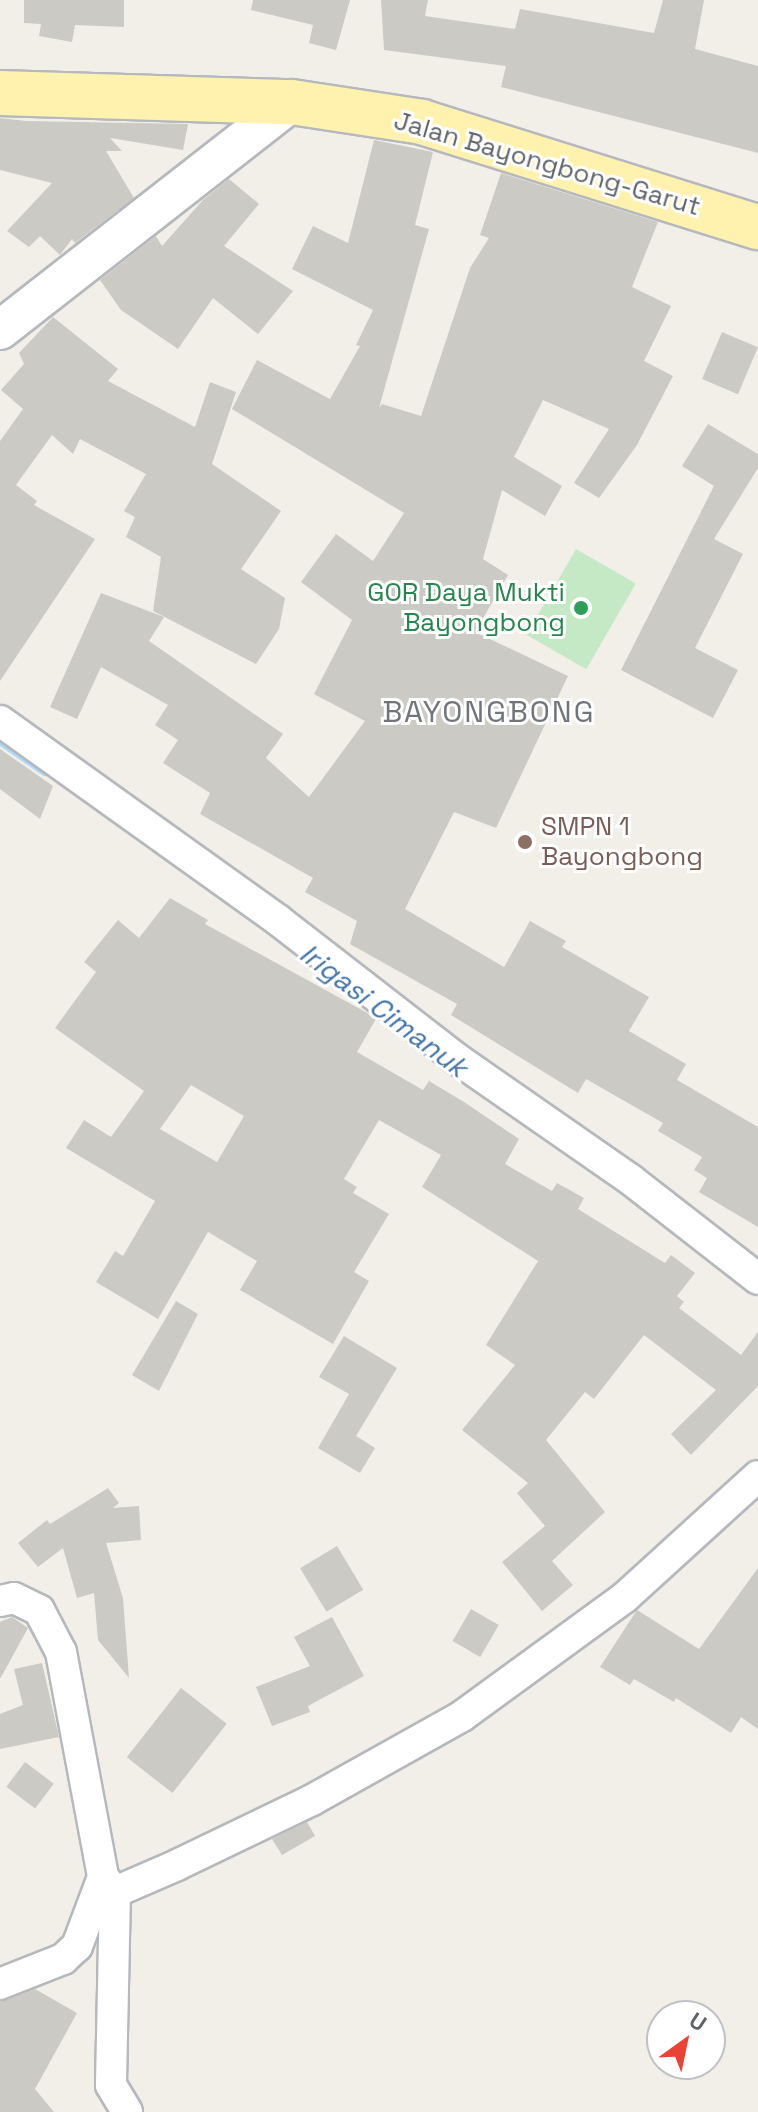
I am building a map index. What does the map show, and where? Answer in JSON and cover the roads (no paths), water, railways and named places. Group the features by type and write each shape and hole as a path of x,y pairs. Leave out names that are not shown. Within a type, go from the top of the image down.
{"main road":[{"name":"Jalan Bayongbong-Garut","path":"0,93 292,102 422,122 758,227"}],"street":[{"path":"0,330 292,102"},
{"path":"0,721 278,920 457,1059 631,1180 758,1279"},
{"path":"0,1984 63,1959 77,1946 109,1884 312,1800 462,1716 624,1598 758,1476"},
{"path":"0,1601 14,1598 39,1610 61,1652 109,1884 111,2085 127,2112"}],"waterway":[{"name":"Irigasi Cimanuk","path":"0,740 45,771"}],"place":[{"name":"GOR Daya Mukti Bayongbong","path":"581,608"},
{"name":"SMPN 1 Bayongbong","path":"525,842"}],"district":[{"name":"BAYONGBONG","path":"489,712"}]}
